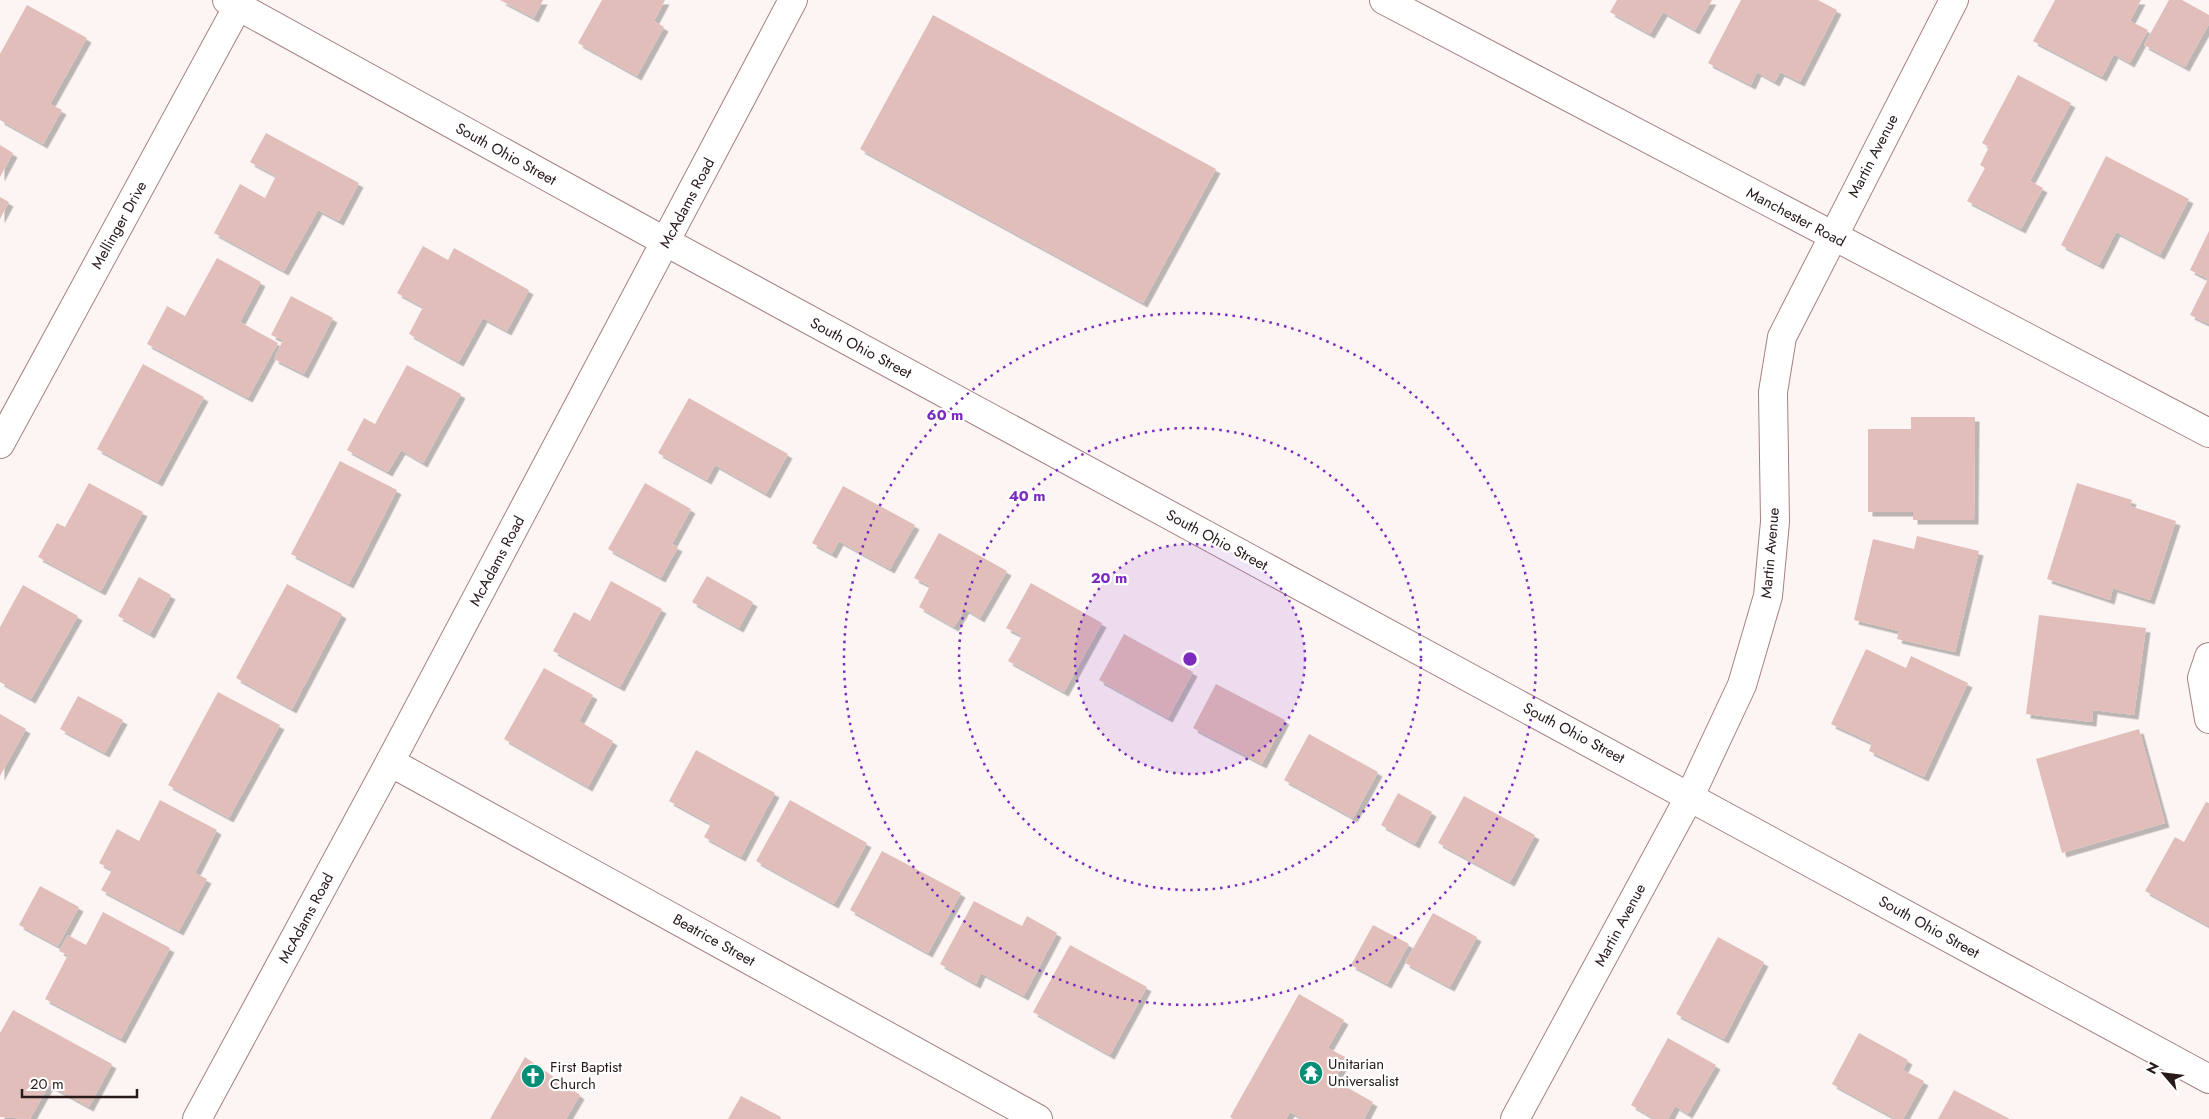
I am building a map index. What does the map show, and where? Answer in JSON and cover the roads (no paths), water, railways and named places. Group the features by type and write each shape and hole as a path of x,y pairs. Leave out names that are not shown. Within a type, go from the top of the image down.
{"street":[{"name":"McAdams Road","path":"197,1119 390,762 793,0"},
{"name":"Manchester Road","path":"1384,0 2209,433"},
{"name":"Martin Avenue","path":"1515,1119 1690,796 1742,685 1768,596 1775,522 1773,392 1782,337 1954,0"},
{"name":"South Ohio Street","path":"232,3 666,242 1690,796 2209,1080"},
{"name":"Mellinger Drive","path":"0,444 232,3"},
{"path":"2209,657 2202,678 2209,719"},
{"name":"Beatrice Street","path":"390,762 1038,1119"}],"place":[{"name":"Unitarian Universalist","path":"1311,1073"},
{"name":"First Baptist Church","path":"533,1076"}]}
